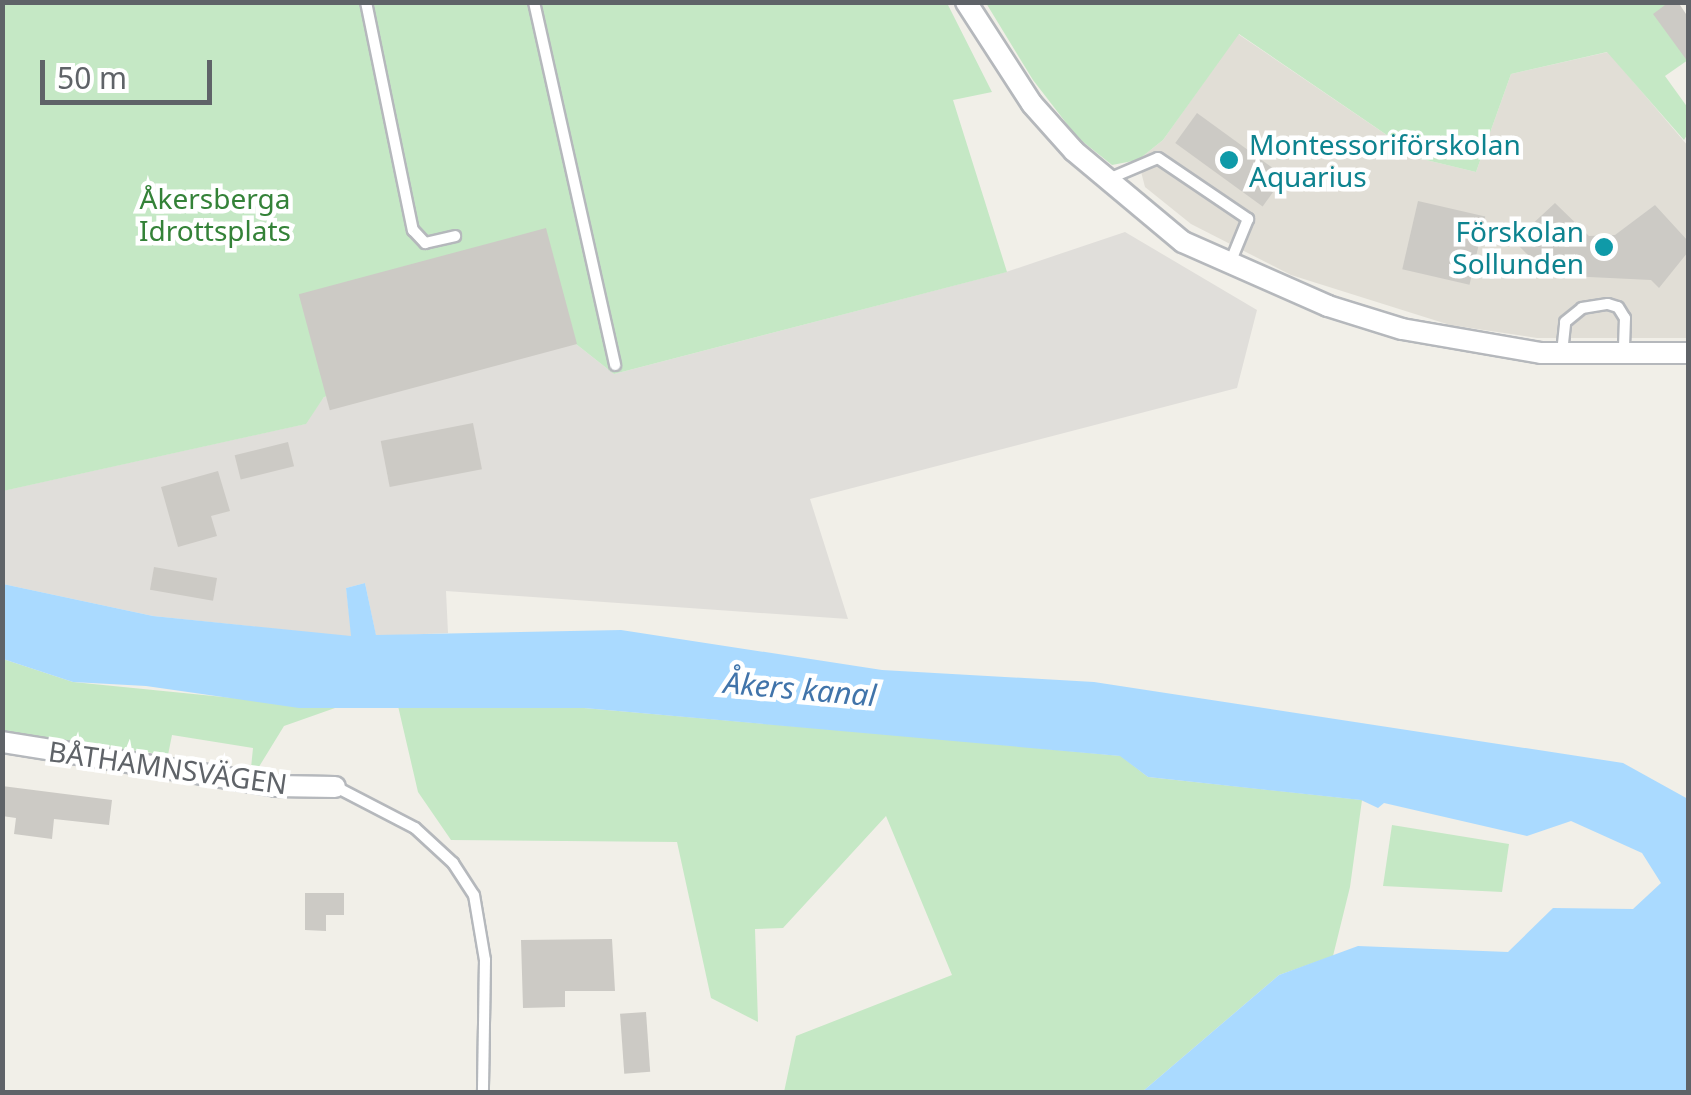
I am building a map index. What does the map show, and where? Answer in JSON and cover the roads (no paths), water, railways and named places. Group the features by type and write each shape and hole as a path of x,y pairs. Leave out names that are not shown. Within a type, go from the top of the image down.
{"street":[{"path":"966,2 1032,104 1105,180 1183,242 1328,306 1402,329 1562,354 1688,353"},
{"name":"BÅTHAMNSVÄGEN","path":"2,742 276,786 334,787"}],"lane":[{"path":"366,2 413,230 425,243 455,236"},
{"path":"534,2 615,365"},
{"path":"1105,180 1158,158 1248,219 1230,264"},
{"path":"1562,354 1565,322 1582,308 1608,304 1618,306 1625,318 1624,356"},
{"path":"334,787 415,828 454,864 474,896 484,960 483,1092"}],"water":[{"name":"Åkers kanal","path":"365,583 376,635 621,630 882,670 1094,682 1623,763 1688,799 1688,1092 1142,1092 1279,975 1358,946 1508,952 1553,908 1633,909 1661,883 1642,853 1571,821 1527,836 1384,803 1378,808 1361,800 1148,777 1120,756 584,708 299,708 146,686 73,682 3,659 3,584 153,616 351,636 346,588"}],"place":[{"name":"Montessoriförskolan Aquarius","path":"1229,160"},
{"name":"Förskolan Sollunden","path":"1604,247"}],"park label":[{"name":"Åkersberga Idrottsplats","path":"215,214"}]}
